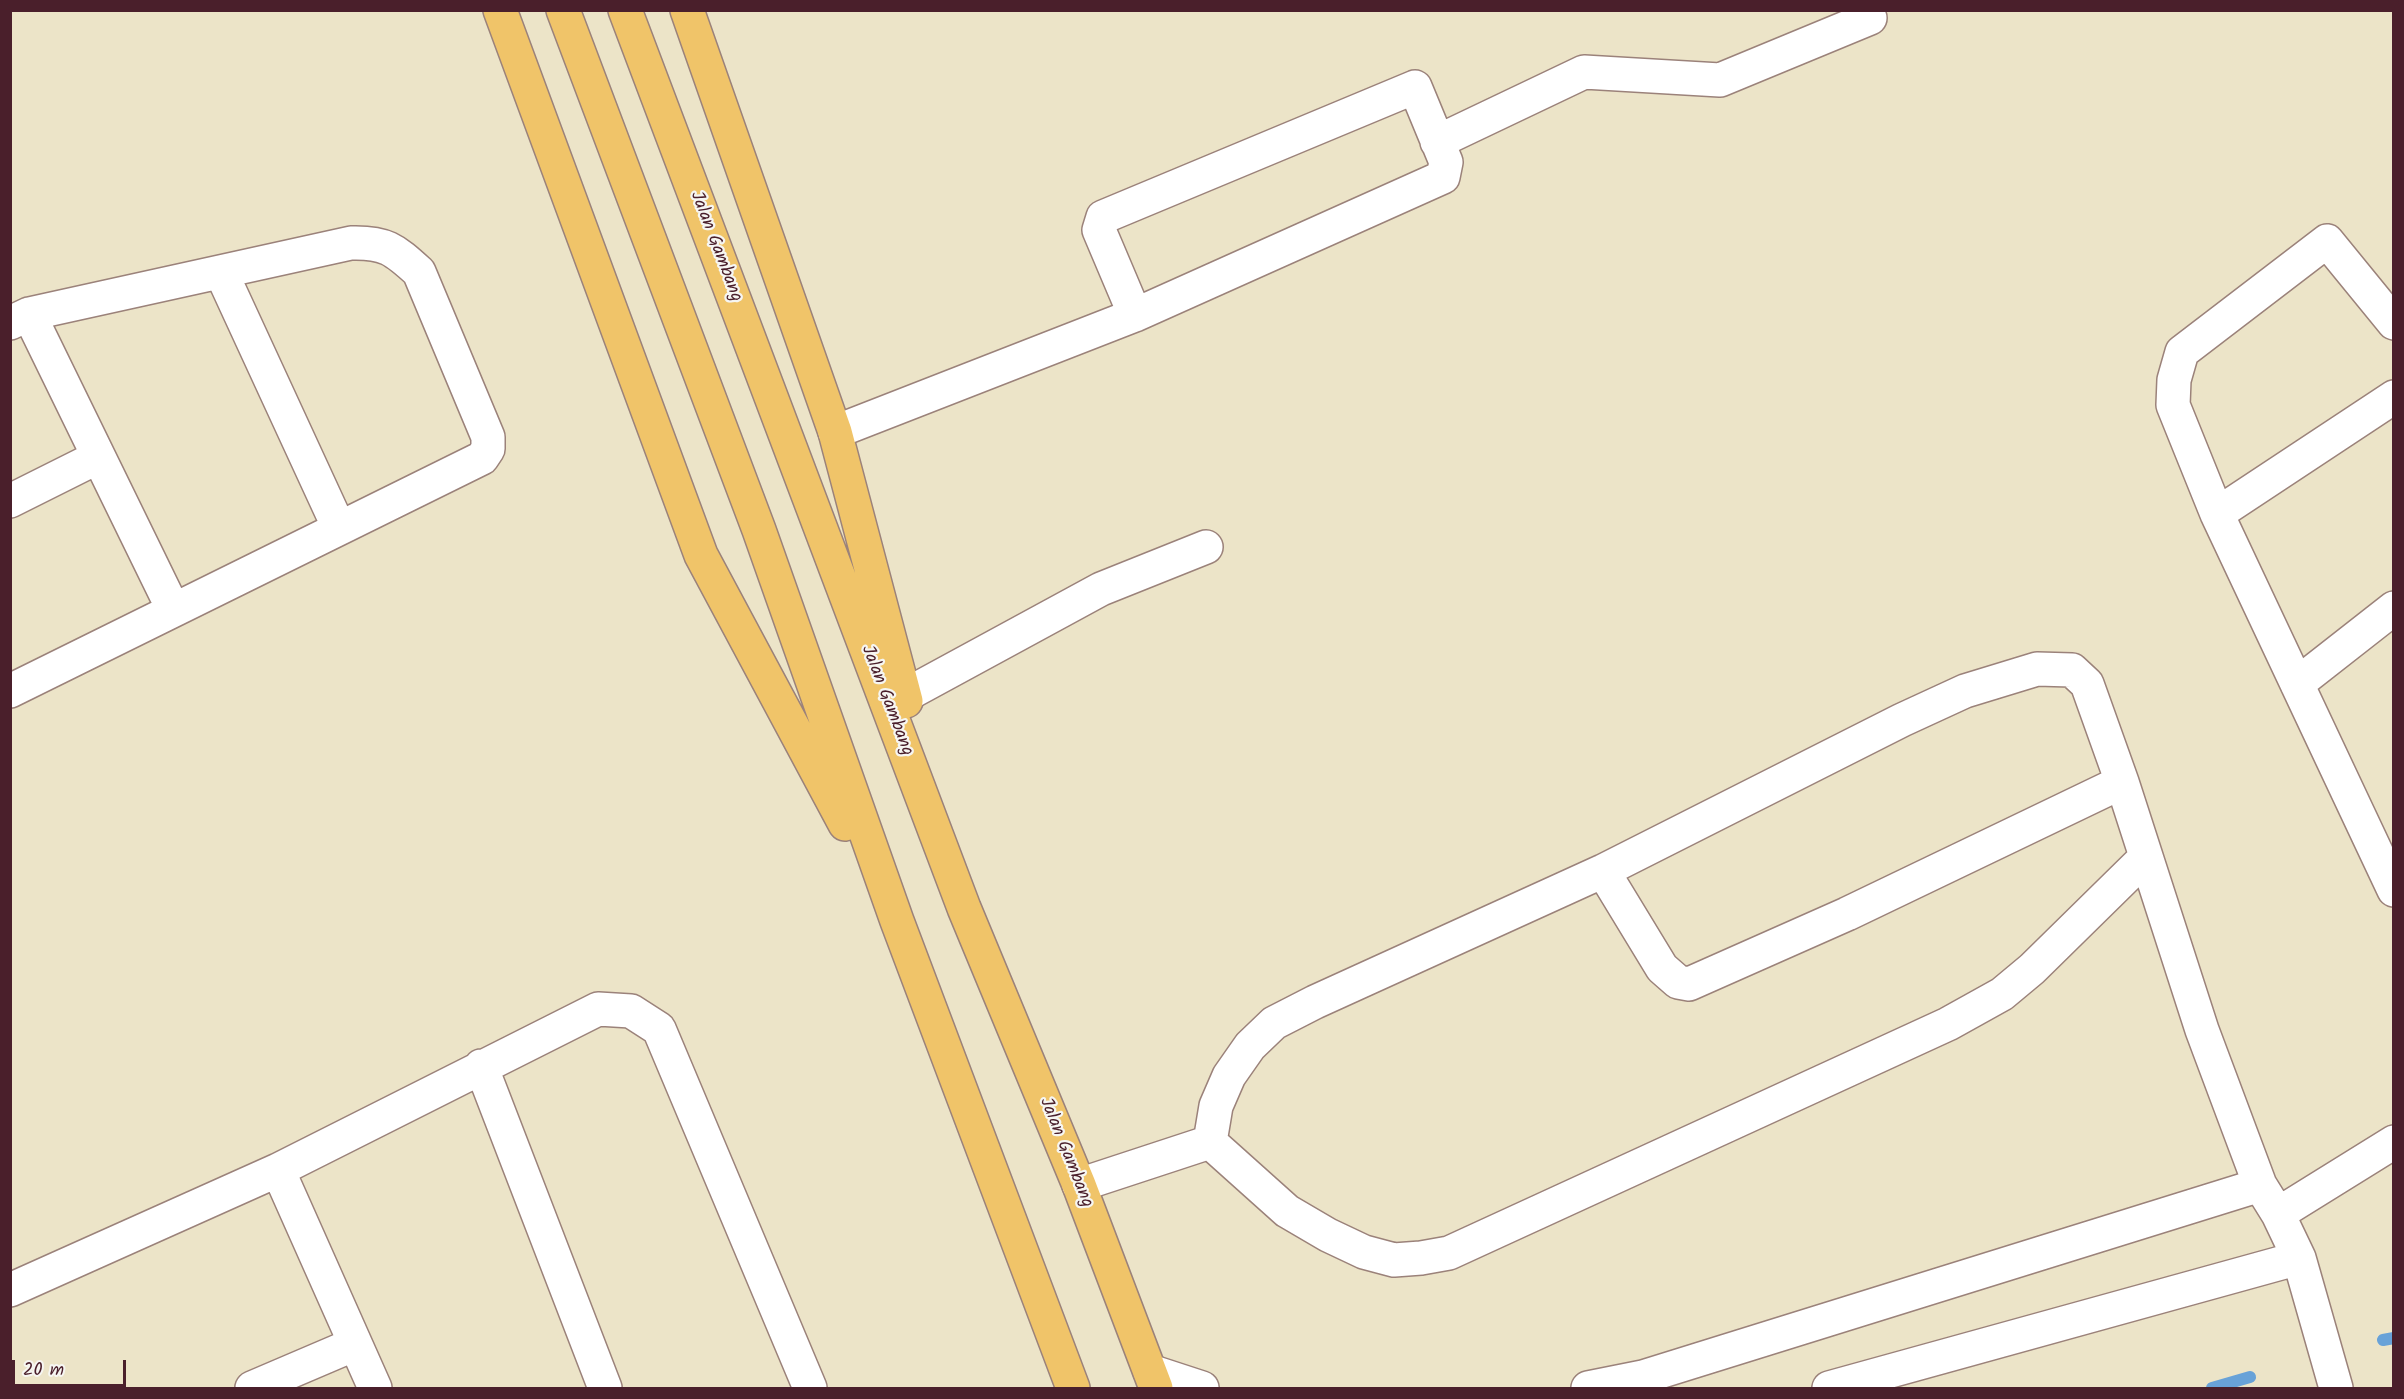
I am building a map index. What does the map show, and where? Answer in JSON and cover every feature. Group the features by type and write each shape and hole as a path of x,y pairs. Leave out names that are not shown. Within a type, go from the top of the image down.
{"highway":[{"path":"500,10 701,555 897,921"},
{"path":"563,10 759,530 897,921 1073,1389"},
{"name":"Jalan Gambang","path":"625,10 963,908 1079,1185 1153,1380"},
{"path":"687,10 835,432 904,696 963,908"}],"street":[{"path":"1437,142 1584,72 1720,80 1870,18"},
{"path":"835,432 1135,315 1443,177 1446,162 1415,87 1103,218 1099,230 1135,315"},
{"path":"2394,323 2326,241 2182,352 2175,380 2173,405 2217,514 2298,684 2384,841 2394,890"},
{"path":"10,691 482,458 488,449 488,437 418,272 402,256 384,245 351,243 20,319 98,457 173,609"},
{"path":"221,272 339,528"},
{"path":"2217,514 2394,397"},
{"path":"10,501 98,457"},
{"path":"904,696 1101,589 1206,547"},
{"path":"2298,684 2394,608"},
{"path":"1210,1142 1216,1106 1229,1076 1250,1046 1274,1023 1325,997 1603,871 1902,720 1965,691 2037,669 2072,670 2087,684 2122,782 2202,1030 2260,1185 2278,1214 2299,1258 2336,1389"},
{"path":"1603,871 1662,968 1678,982 1689,984 1847,914 2122,782"},
{"path":"1210,1142 1287,1211 1328,1235 1364,1252 1394,1260 1421,1258 1449,1252 1948,1024 2002,994 2032,969 2146,857"},
{"path":"10,1290 278,1170 598,1009 631,1011 659,1029 810,1389"},
{"path":"481,1066 605,1389"},
{"path":"1079,1185 1210,1142"},
{"path":"2278,1214 2394,1142"},
{"path":"278,1170 375,1389"},
{"path":"1588,1389 1643,1377 2260,1185"},
{"path":"1829,1389 2299,1258"},
{"path":"252,1389 355,1344"},
{"path":"1153,1380 1202,1389"}],"waterway":[{"path":"2383,1340 2394,1338"},
{"path":"2212,1388 2250,1377"}]}
